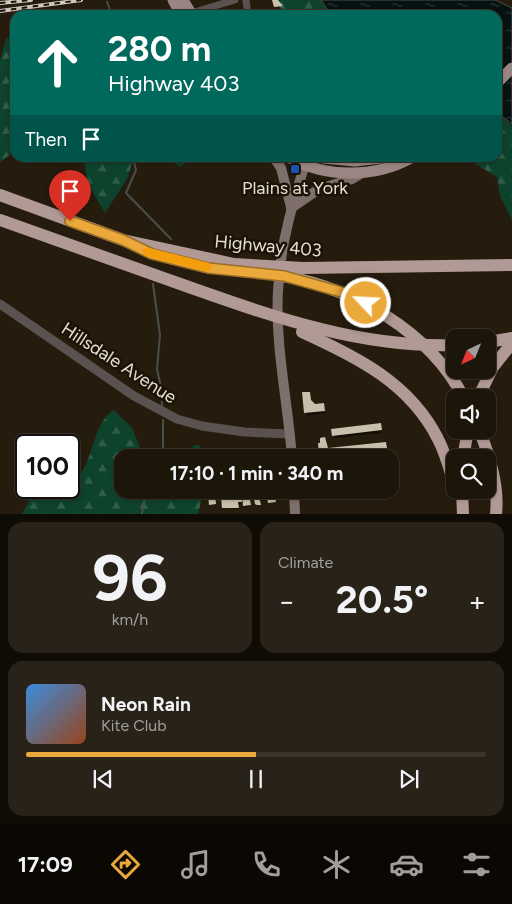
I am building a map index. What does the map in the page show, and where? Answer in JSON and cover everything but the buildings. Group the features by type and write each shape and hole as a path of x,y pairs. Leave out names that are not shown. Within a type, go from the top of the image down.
{"highway":[{"name":"Highway 403","path":"0,195 123,240 234,264 303,268 512,265"},
{"path":"0,220 261,313 315,330 375,341 446,345"},
{"path":"123,240 152,254 208,268 284,276 324,286 366,303 400,327 445,369 459,389"},
{"path":"261,313 349,353 374,368 400,388 421,412 439,440 446,460"},
{"path":"496,341 512,338"},
{"path":"482,389 493,367 512,343"},
{"path":"482,439 495,486 496,514"}],"main road":[{"path":"176,0 185,10"},
{"path":"502,68 512,58"},
{"path":"502,78 512,68"},
{"path":"277,162 282,168 291,208"},
{"path":"291,449 279,347 278,291 283,249 291,208 306,162"},
{"path":"309,162 340,172 362,173 404,162"},
{"path":"291,208 319,189 352,179 362,173"},
{"path":"295,499 296,514"}],"street":[{"path":"201,10 235,0"},
{"name":"Hillsdale Avenue","path":"0,304 134,396 177,419 202,426 244,432 290,434"}],"green space":[{"path":"274,0 322,0 331,10 282,10"},
{"path":"6,38 10,38 10,155 0,162 0,61"},
{"path":"502,117 512,126 512,220 500,196 497,177 473,162 502,162"},
{"path":"84,162 133,162 127,179 105,213 87,183"},
{"path":"174,162 185,162 184,164 179,167"},
{"path":"114,410 132,428 140,449 114,449 114,499 202,499 198,514 22,514 30,499 80,499 80,473 89,457 100,427"},
{"path":"195,445 199,445 201,449 190,449"}],"water":[{"path":"321,0 495,0 512,8 512,124 502,116 502,10 328,10"}],"waterway":[{"path":"107,2 110,10"},
{"path":"134,162 136,170 126,193 171,239"},
{"path":"153,284 160,335 157,369 161,387 162,406"},
{"path":"162,449 163,420"},
{"path":"142,514 144,499"}],"railway":[{"path":"0,3 31,0"},
{"path":"0,11 81,0"}],"slow traffic":[{"path":"147,252 207,267"}],"place":[{"name":"Plains at York","path":"295,169"}],"route":[{"path":"70,221 123,240 152,254 208,268 284,276 324,286 366,303"}]}
